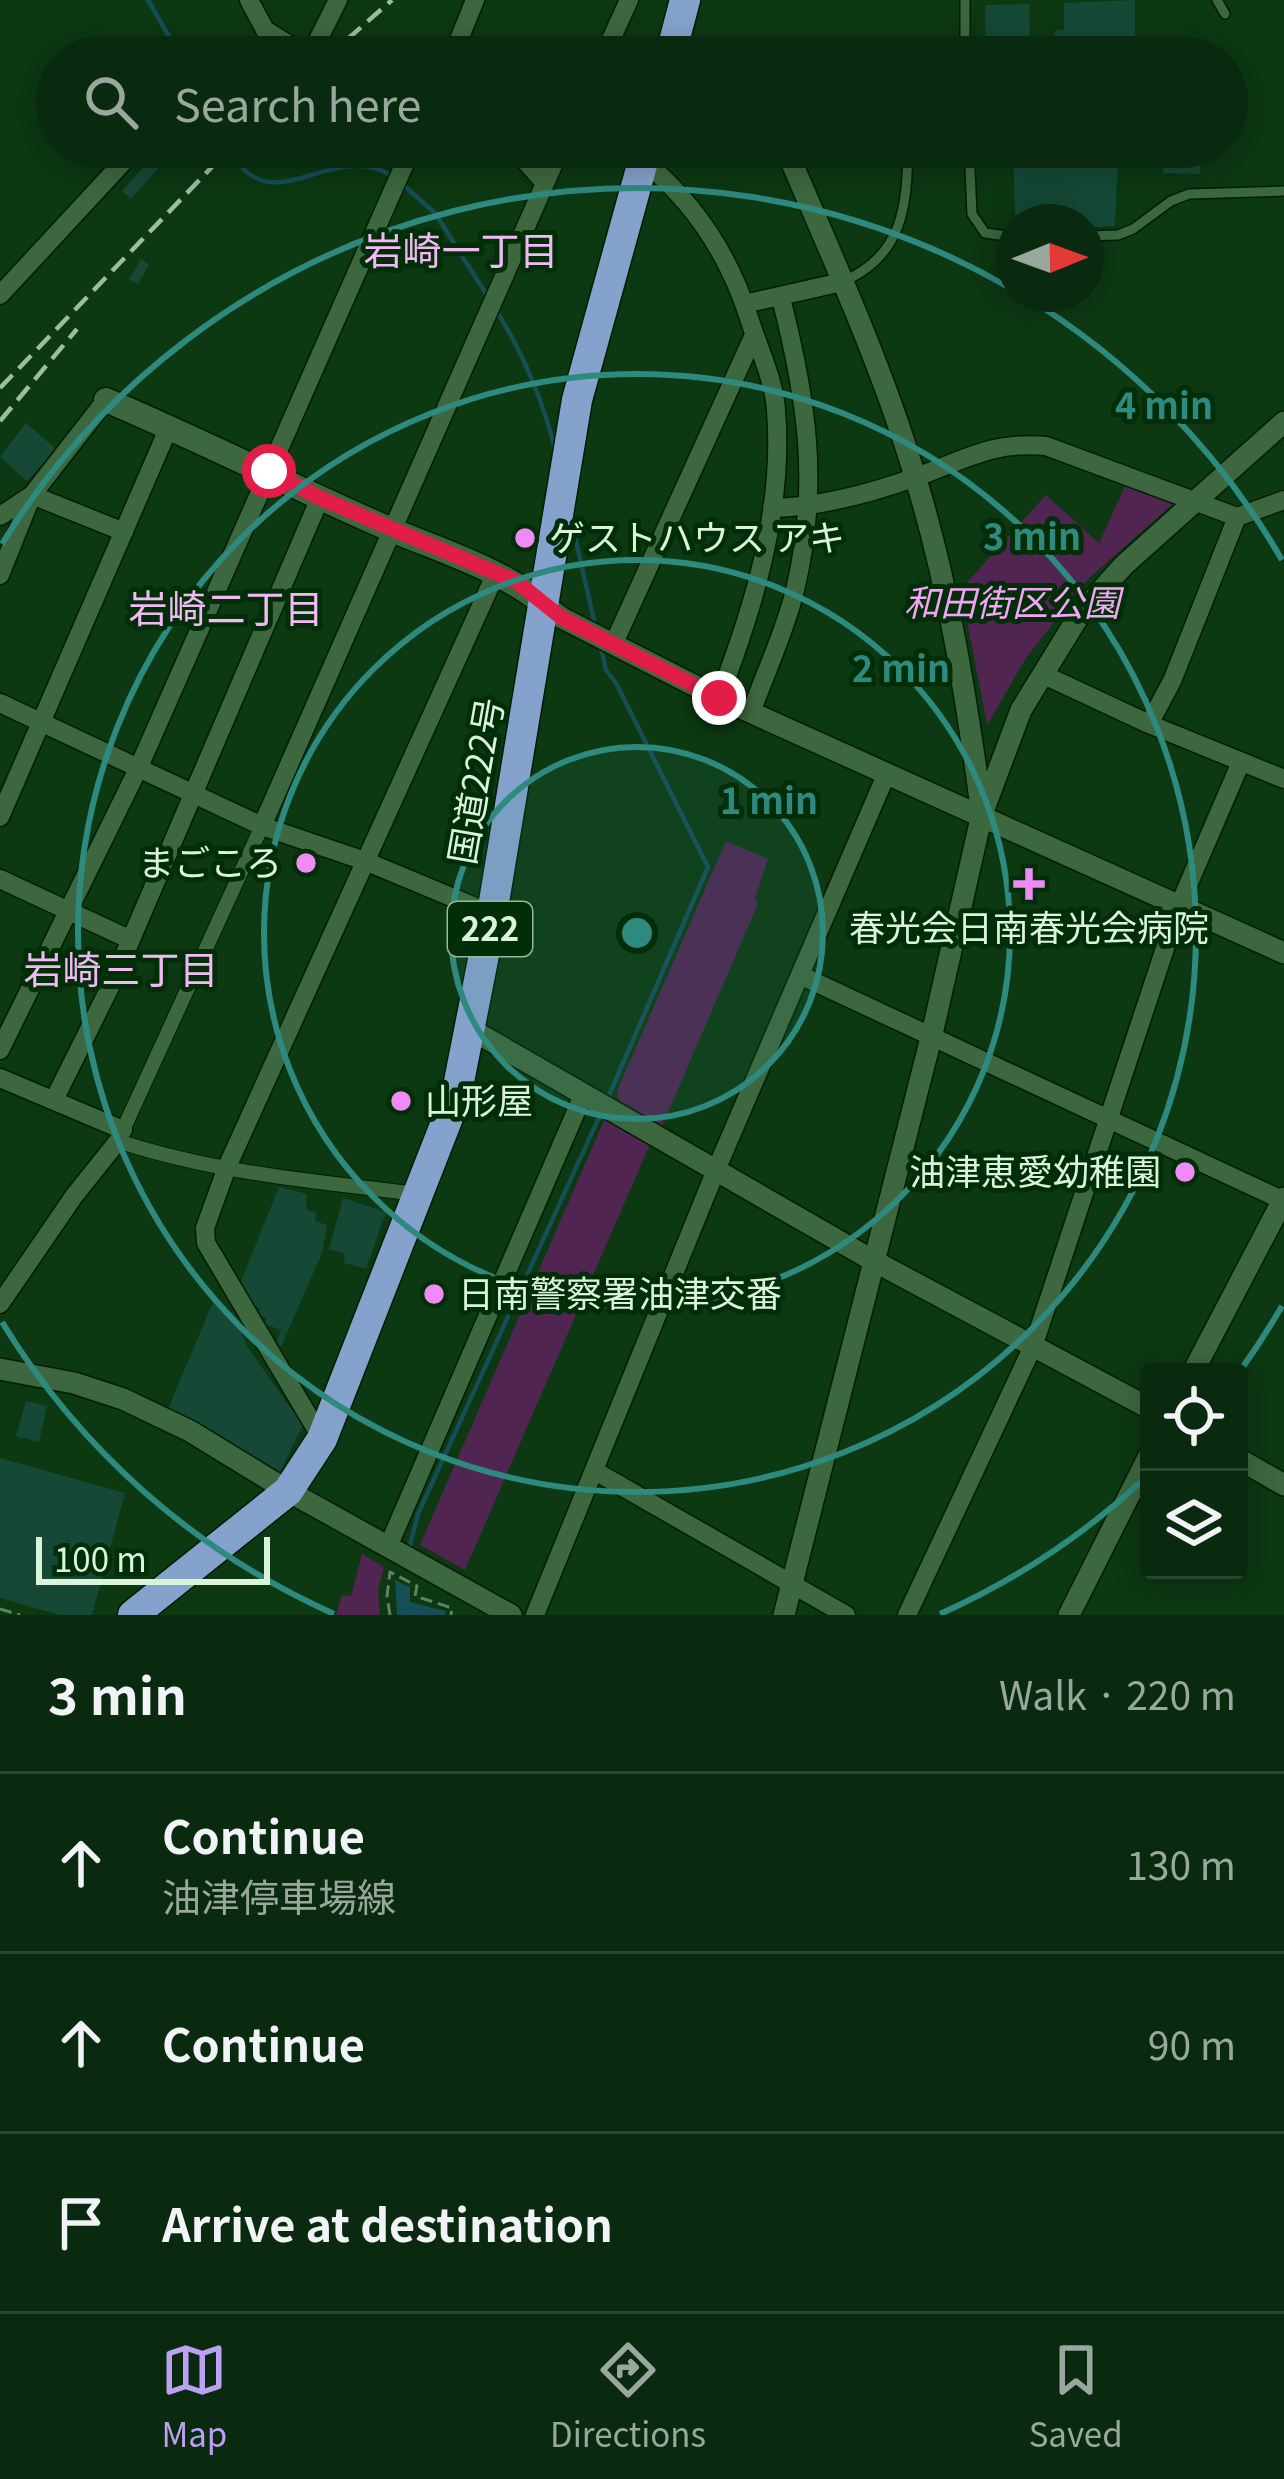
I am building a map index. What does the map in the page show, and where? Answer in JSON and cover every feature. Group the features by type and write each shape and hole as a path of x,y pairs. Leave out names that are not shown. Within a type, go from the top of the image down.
{"highway":[{"path":"680,36 685,0"},
{"name":"国道222号","path":"133,1615 288,1491 322,1439 456,1097 493,914 577,400 642,168"}],"main road":[{"path":"106,400 517,582 545,605"}],"street":[{"path":"249,0 274,36"},
{"path":"320,36 338,0"},
{"path":"460,36 475,0"},
{"path":"613,36 629,0"},
{"path":"0,295 118,168"},
{"path":"0,1050 138,769 403,168"},
{"path":"532,168 544,182"},
{"path":"0,1304 120,1136 262,826 551,168"},
{"path":"657,168 700,215 744,304 776,410 772,508 758,580 719,698"},
{"path":"794,168 886,388 916,477 956,639 982,814"},
{"path":"744,304 842,282"},
{"path":"751,712 795,592 809,508 809,430 782,298"},
{"path":"614,643 754,335"},
{"path":"0,575 32,495 106,400"},
{"path":"784,1615 932,1034 982,814 1022,710 1080,614 1124,565 1284,422"},
{"path":"0,817 169,427"},
{"path":"772,508 809,508 916,477 995,446 1020,444 1046,446 1237,517 1284,500"},
{"path":"32,495 124,532"},
{"path":"0,516 32,495"},
{"path":"55,1098 131,940 320,498"},
{"path":"1149,724 1172,681 1237,517"},
{"path":"322,1439 206,1243 205,1228 227,1168 496,573"},
{"path":"545,605 719,698 1284,953"},
{"path":"1042,674 1284,779"},
{"path":"0,704 262,826 365,861 493,914"},
{"path":"907,1615 1034,1344 1179,906 1240,762"},
{"path":"535,1615 716,1170 886,775"},
{"path":"0,879 131,940"},
{"path":"802,976 1284,1200 1198,1363"},
{"path":"470,1028 872,1260 1140,1403"},
{"path":"0,1078 55,1098 158,1154 419,1194"},
{"path":"392,1549 589,1096"},
{"path":"0,1369 74,1383 123,1399 190,1431 510,1615"},
{"path":"1248,1465 1284,1485"},
{"path":"595,1471 846,1615"},
{"path":"1069,1615 1141,1471"}],"lane":[{"path":"965,0 965,36"},
{"path":"1216,0 1225,14"},
{"path":"842,282 879,260 899,227 908,168"},
{"path":"970,168 972,214 985,233 996,235"},
{"path":"1104,235 1133,229 1171,201 1189,194 1284,191"}],"path":[{"path":"390,1615 390,1571 417,1586 415,1596 452,1608 451,1615"},
{"path":"0,1609 20,1615"}],"green space":[{"name":"和田街区公園","path":"1129,477 1182,496 1087,580 1026,658 987,725 961,589 1046,495 1099,543"},
{"path":"726,841 768,859 755,899 758,904 662,1126 619,1100 617,1091"},
{"path":"605,1118 651,1142 465,1570 420,1545"},
{"path":"362,1554 384,1567 378,1591 380,1615 336,1615 342,1595 351,1596"}],"water":[{"path":"395,1580 410,1587 410,1602 446,1611 445,1615 397,1615"}],"building":[{"path":"1135,0 1135,36 1055,36 1055,30 1064,29 1064,3"},
{"path":"1029,4 1030,36 986,36 985,5"},
{"path":"142,168 158,168 131,199 122,191"},
{"path":"1014,168 1118,168 1115,226 1104,227 1104,204 1015,204"},
{"path":"1163,168 1200,168 1200,174 1163,173"},
{"path":"141,259 149,265 138,284 129,279"},
{"path":"26,423 56,449 27,481 0,457"},
{"path":"279,1187 307,1194 306,1209 316,1213 315,1221 327,1225 322,1253 281,1347 275,1345 281,1330 264,1324 267,1318 257,1314 260,1308 248,1304 250,1298 239,1286"},
{"path":"343,1198 386,1212 366,1269 344,1263 345,1254 329,1249"},
{"path":"213,1302 233,1313 248,1348 303,1425 280,1472 168,1409"},
{"path":"26,1401 47,1406 39,1442 16,1436"},
{"path":"0,1458 125,1493 92,1615 60,1615 0,1598"}],"waterway":[{"path":"148,0 169,36"},
{"path":"244,168 262,181 282,182 343,168"},
{"path":"372,168 392,176"},
{"path":"401,183 435,213 488,297"},
{"path":"497,312 532,379 555,450"},
{"path":"571,519 595,625"},
{"path":"601,648 606,670 708,867 607,1100"},
{"path":"409,1549 418,1514 600,1115"}],"railway":[{"path":"351,36 392,0"},
{"path":"0,388 211,168"},
{"path":"0,421 77,329"}],"place":[{"name":"ゲストハウス アキ","path":"525,538"},
{"name":"まごころ","path":"306,863"},
{"name":"春光会日南春光会病院","path":"1029,884"},
{"name":"山形屋","path":"401,1101"},
{"name":"油津恵愛幼稚園","path":"1185,1172"},
{"name":"日南警察署油津交番","path":"434,1294"}],"district":[{"name":"岩崎一丁目","path":"461,251"},
{"name":"岩崎二丁目","path":"226,609"},
{"name":"岩崎三丁目","path":"121,970"}],"route":[{"path":"269,471 320,498 517,582 562,618 719,698"}]}
